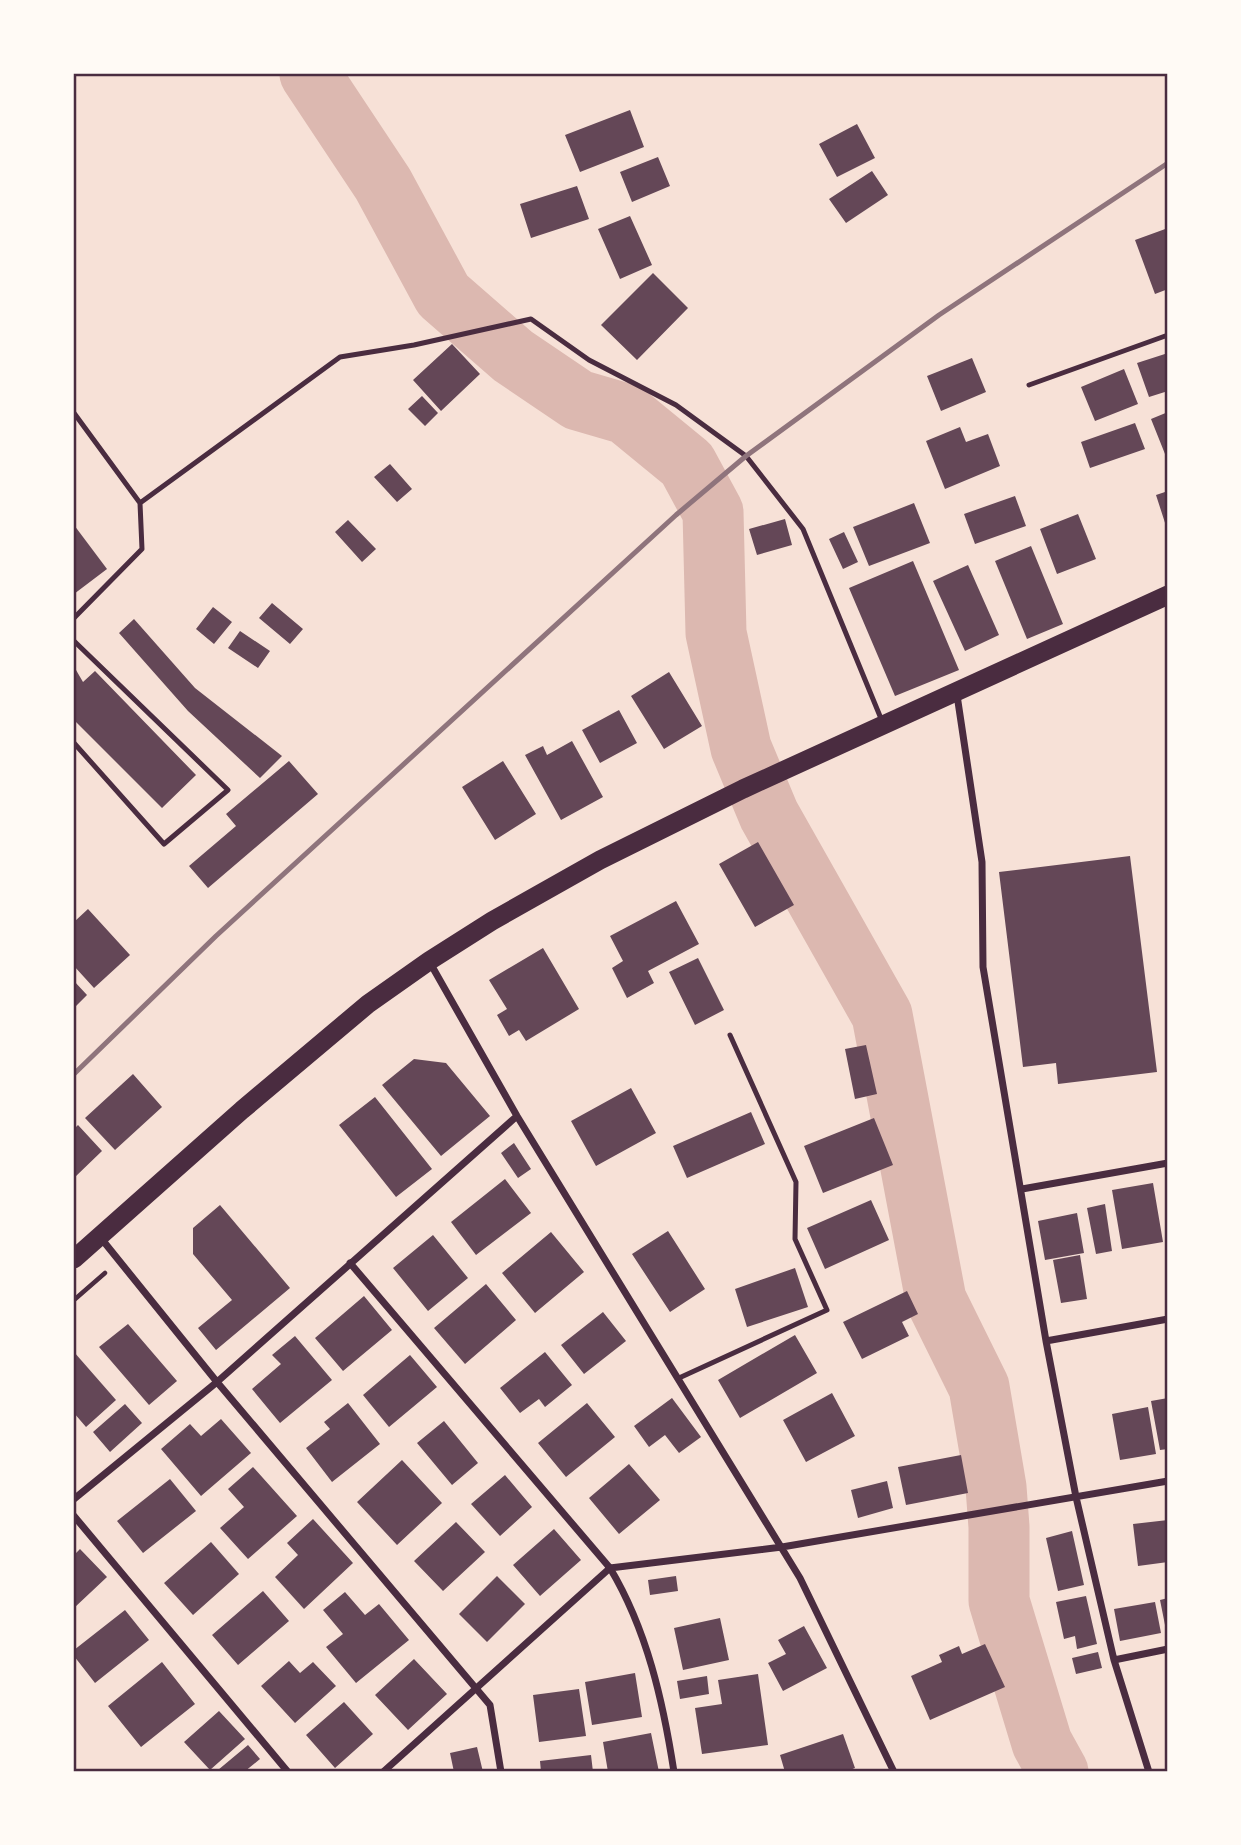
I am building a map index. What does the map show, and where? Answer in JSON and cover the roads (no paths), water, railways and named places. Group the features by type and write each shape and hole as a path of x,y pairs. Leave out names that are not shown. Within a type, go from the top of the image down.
{"highway":[{"path":"74,1259 242,1110 357,1013 429,961 492,921 600,860 743,789 1167,595"}],"street":[{"path":"957,691 982,862 983,967 1046,1341 1076,1497 1114,1660 1149,1772"},
{"path":"429,961 517,1116 782,1546 894,1772"},
{"path":"74,1499 217,1382 517,1116"},
{"path":"1022,1189 1167,1163"},
{"path":"100,1236 217,1382 490,1705 501,1772"},
{"path":"350,1263 610,1568 628,1599 650,1659 674,1772"},
{"path":"1046,1341 1167,1319"},
{"path":"383,1772 610,1568 782,1546 1167,1481"},
{"path":"74,1516 288,1772"},
{"path":"1114,1660 1167,1649"}],"lane":[{"path":"140,503 340,357 414,345 531,319 589,360 676,405 746,456 803,529 884,724"},
{"path":"1029,385 1167,335"},
{"path":"74,414 140,503 142,549 74,618"},
{"path":"74,641 228,790 164,844 74,743"},
{"path":"679,1378 827,1310 795,1239 796,1182 730,1035"}],"waterway":[{"path":"310,74 383,184 443,295 513,356 578,400 626,414 687,464 713,512 716,633 741,748 769,815 882,1015 936,1300 979,1387 996,1487 999,1601 1042,1743 1058,1772"}],"railway":[{"path":"74,1074 216,936 676,515 746,456 939,315 1168,163"}]}
